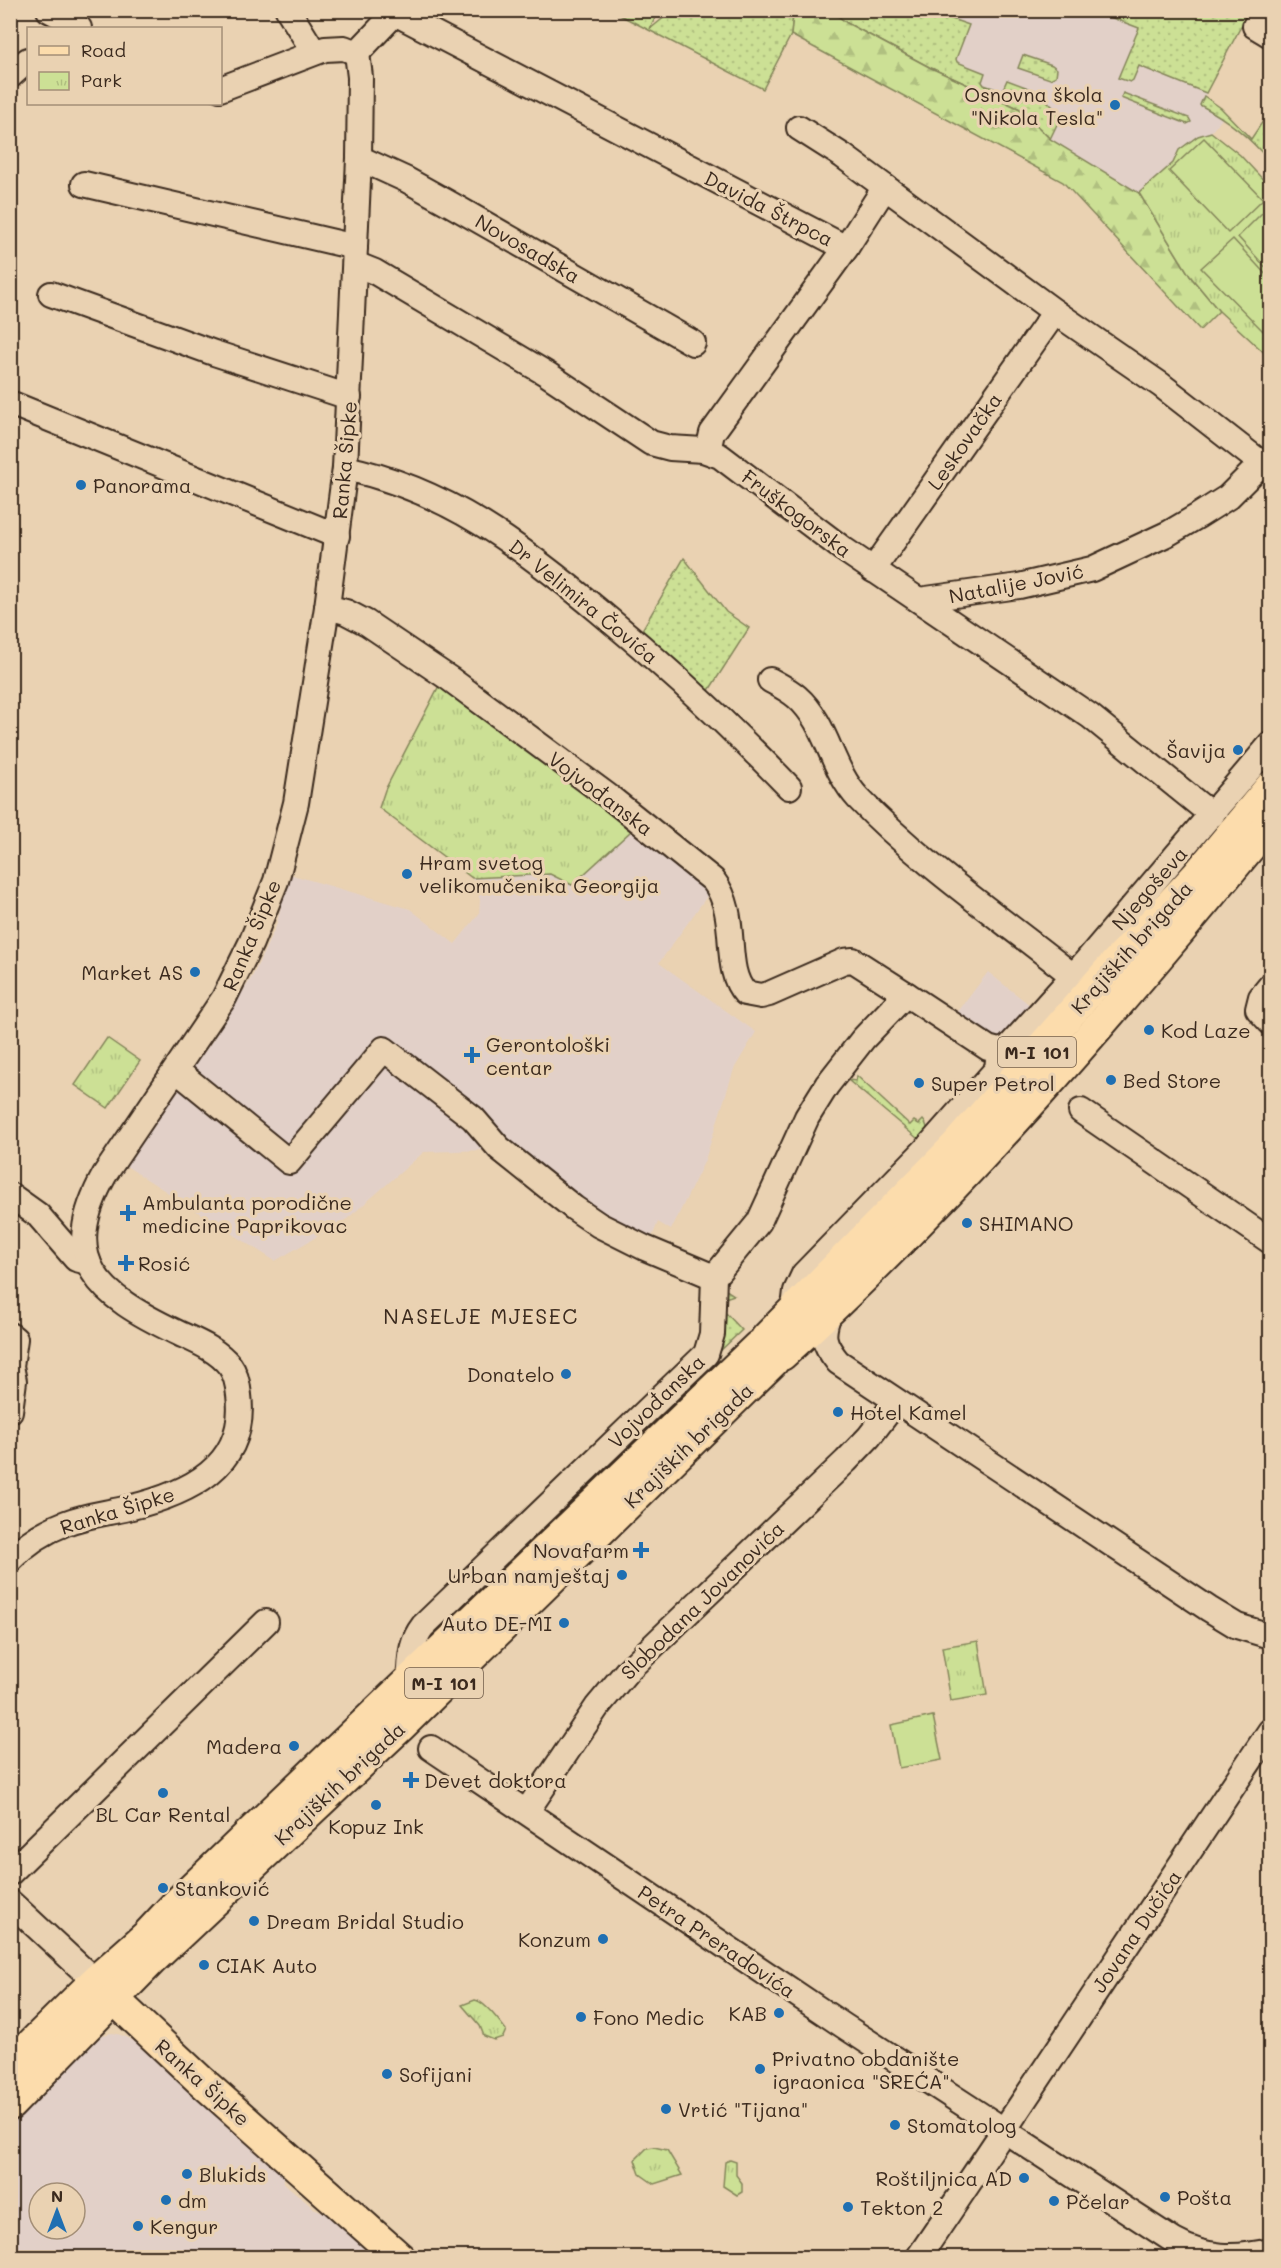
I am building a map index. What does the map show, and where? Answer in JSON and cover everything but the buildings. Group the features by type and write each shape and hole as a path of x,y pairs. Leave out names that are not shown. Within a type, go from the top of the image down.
{"main road":[{"name":"Krajiških brigada","path":"10,2065 104,1990 400,1726 772,1352 794,1308 955,1146 1196,876 1270,787"},
{"name":"Krajiških brigada","path":"10,2105 147,1935 177,1903 409,1683 772,1352 830,1311 974,1166 1108,1018 1270,824"},
{"path":"998,1060 1011,1063 1093,972 1127,951"},
{"name":"Ranka Šipke","path":"104,1990 200,2080 400,2258"}],"street":[{"path":"288,10 314,52"},
{"path":"222,88 314,52 344,48 357,53 397,12"},
{"name":"Davida Štrpca","path":"397,12 846,248 885,187"},
{"name":"Ranka Šipke","path":"14,1549 68,1522 145,1504 181,1491 215,1469 229,1453 237,1434 240,1397 236,1378 230,1366 214,1351 155,1322 116,1299 93,1273 88,1262 84,1247 84,1225 93,1194 105,1174 224,998 251,943 276,881 296,803 327,607 345,468 360,158 360,77 357,53"},
{"path":"10,75 27,61"},
{"path":"799,129 843,156 1055,312 1161,385 1266,467"},
{"name":"Novosadska","path":"360,158 453,205 693,343"},
{"name":"Fruškogorska","path":"84,184 355,256 375,272 547,374 651,443 670,448 708,451 720,456 873,570 1090,716 1212,815"},
{"path":"708,451 712,432 846,248"},
{"path":"51,294 214,353 349,397"},
{"name":"Leskovačka","path":"873,570 1055,312"},
{"path":"10,403 337,536"},
{"name":"Natalije Jović","path":"918,600 1019,586 1092,569 1169,533 1228,497 1266,467"},
{"name":"Dr Velimira Čovića","path":"345,468 367,472 405,485 456,508 508,538 630,636 696,694 789,787"},
{"name":"Vojvođanska","path":"327,607 346,612 367,623 450,680 612,799 713,880 727,904 736,978 745,993 761,996 769,994 844,961 853,960 984,1046 998,1060"},
{"name":"Krajiških brigada","path":"770,680 803,702 847,784 868,808 902,841 1073,976"},
{"name":"Njegoševa","path":"794,1308 796,1291 804,1274 927,1148 1004,1050 1073,976 1270,745"},
{"path":"1270,986 1258,1004 1258,1009 1270,1022"},
{"path":"176,1070 289,1161 384,1049 473,1118 499,1148 574,1208 599,1225 645,1248 714,1277 759,1222 807,1117 827,1085 863,1039 906,994"},
{"path":"1081,1111 1270,1241"},
{"path":"10,1195 38,1215 76,1259 88,1262"},
{"name":"Vojvođanska","path":"409,1683 411,1645 423,1626 706,1354 711,1341 714,1277"},
{"path":"830,1311 824,1336 825,1345 838,1362"},
{"path":"10,1335 15,1339 10,1366 14,1381 10,1411"},
{"path":"772,1352 812,1353 838,1362 1209,1610 1237,1626 1270,1636"},
{"name":"Slobodana Jovanovića","path":"527,1811 609,1692 846,1461 869,1437 896,1402"},
{"path":"10,1873 266,1622"},
{"name":"Jovana Dučića","path":"918,2258 1005,2131 1150,1908 1270,1731"},
{"name":"Petra Preradovića","path":"431,1748 676,1914 1005,2131"},
{"name":"Ranka Šipke","path":"11,1904 104,1990"},
{"path":"1005,2131 1174,2241 1195,2251 1217,2257 1270,2251"}],"shaded area":[{"name":"Osnovna škola \"Nikola Tesla\"","path":"948,11 1094,11 1139,27 1137,34 1221,64 1205,96 1227,113 1211,132 1198,136 1179,150 1173,163 1139,193 931,68"},
{"name":"Gerontološki centar","path":"631,831 710,892 659,963 756,1032 734,1069 705,1160 671,1230 658,1222 650,1242 486,1150 424,1152 347,1219 275,1261 123,1164 212,1041 253,975 276,926 289,874 410,909 455,944 479,914 480,900 472,878 550,874 572,885"},
{"path":"988,972 1035,1009 1000,1045 954,1017"},
{"path":"113,2033 124,2036 146,2049 283,2174 284,2183 313,2208 336,2217 383,2257 11,2257 10,2124 92,2040"}],"green space":[{"path":"612,11 658,11 650,29 672,11 801,11 793,15 791,35 763,89"},
{"path":"801,11 831,11 847,23 931,68 1020,109 1050,139 1139,193 1190,276 1219,311 1200,330 1063,182 791,35 793,15"},
{"path":"831,11 948,11 946,17 969,25 956,59 957,62 985,73 982,82 984,85 1002,91 1007,80 1039,92 1061,116 1050,139 1020,109 931,68 847,23"},
{"path":"1094,11 1249,11 1206,93 1139,66 1130,82 1118,78 1139,28"},
{"path":"1023,55 1052,65 1057,69 1056,76 1050,79 1018,68"},
{"path":"1123,93 1189,118 1191,122 1187,124 1121,98"},
{"path":"1204,96 1221,108 1251,139 1265,118 1270,122 1270,162 1238,130 1200,105"},
{"path":"1211,132 1240,155 1270,187 1270,358 1219,311 1190,276 1139,193 1173,163 1179,150 1198,136"},
{"path":"1204,138 1263,199 1228,233 1169,171"},
{"path":"1268,207 1270,209 1270,272 1238,237"},
{"path":"1233,239 1270,279 1270,323 1263,331 1201,268"},
{"path":"684,558 726,612 749,628 706,695 639,635"},
{"path":"441,682 631,831 572,885 550,874 472,878 379,808 385,790"},
{"path":"107,1038 140,1061 108,1108 75,1085"},
{"path":"857,1076 910,1125 914,1121 919,1124 923,1120 927,1128 924,1144 848,1080 856,1081"},
{"path":"723,1288 734,1295 725,1298 725,1312 742,1330 717,1354"},
{"path":"673,1401 675,1402 650,1436 457,1621 418,1649"},
{"path":"978,1641 987,1695 951,1701 942,1647"},
{"path":"933,1716 942,1760 899,1768 891,1725"},
{"path":"475,2000 487,2008 506,2030 503,2037 494,2040 484,2036 480,2026 462,2005"},
{"path":"647,2148 667,2150 682,2175 654,2184 640,2174 635,2160"},
{"path":"730,2160 736,2162 736,2175 742,2183 742,2192 737,2195 723,2186 725,2162"}],"place":[{"name":"Osnovna škola \"Nikola Tesla\"","path":"1115,105"},
{"name":"Panorama","path":"81,485"},
{"name":"Šavija","path":"1238,750"},
{"name":"Hram svetog velikomučenika Georgija","path":"407,874"},
{"name":"Market AS","path":"195,972"},
{"name":"Kod Laze","path":"1149,1030"},
{"name":"Gerontološki centar","path":"472,1055"},
{"name":"Bed Store","path":"1111,1080"},
{"name":"Super Petrol","path":"919,1083"},
{"name":"Ambulanta porodične medicine Paprikovac","path":"128,1213"},
{"name":"SHIMANO","path":"967,1223"},
{"name":"Rosić","path":"126,1263"},
{"name":"Donatelo","path":"566,1374"},
{"name":"Hotel Kamel","path":"838,1412"},
{"name":"Novafarm","path":"641,1550"},
{"name":"Urban namještaj","path":"622,1575"},
{"name":"Auto DE-MI","path":"564,1623"},
{"name":"Madera","path":"294,1746"},
{"name":"Devet doktora","path":"411,1780"},
{"name":"BL Car Rental","path":"163,1793"},
{"name":"Kopuz Ink","path":"376,1805"},
{"name":"Stanković","path":"163,1888"},
{"name":"Dream Bridal Studio","path":"254,1921"},
{"name":"Konzum","path":"603,1939"},
{"name":"CIAK Auto","path":"204,1965"},
{"name":"KAB","path":"779,2013"},
{"name":"Fono Medic","path":"581,2017"},
{"name":"Privatno obdanište igraonica \"SREĆA\"","path":"760,2069"},
{"name":"Sofijani","path":"387,2074"},
{"name":"Vrtić \"Tijana\"","path":"666,2109"},
{"name":"Stomatolog","path":"895,2125"},
{"name":"Blukids","path":"187,2174"},
{"name":"Roštiljnica AD","path":"1024,2178"},
{"name":"Pošta","path":"1165,2197"},
{"name":"dm","path":"166,2200"},
{"name":"Pčelar","path":"1054,2201"},
{"name":"Tekton 2","path":"848,2207"},
{"name":"Kengur","path":"138,2226"}],"district":[{"name":"NASELJE MJESEC","path":"481,1315"}]}
